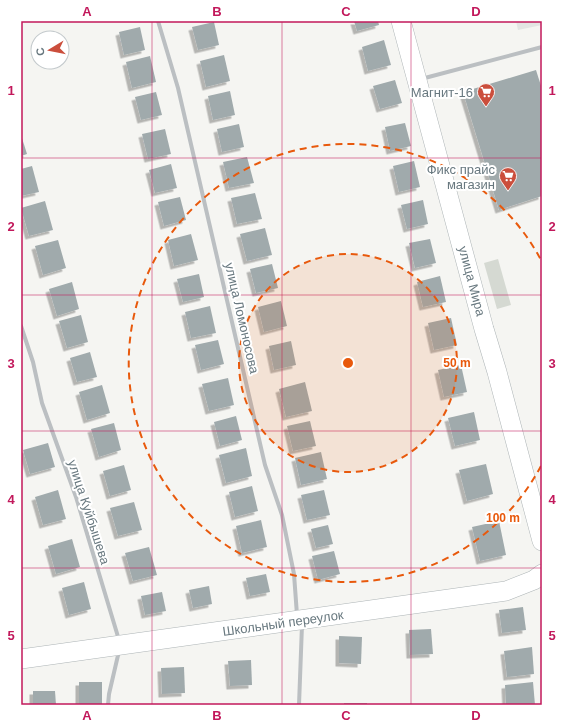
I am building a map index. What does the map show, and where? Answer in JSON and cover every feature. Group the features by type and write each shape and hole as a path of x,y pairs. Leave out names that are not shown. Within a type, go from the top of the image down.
{"main road":[{"name":"улица Мира","path":"400,21 542,541"},
{"name":"Школьный переулок","path":"21,659 506,591 534,580 542,574"}],"street":[{"name":"улица Ломоносова","path":"158,21 178,88 265,465 282,515 294,574 300,621 300,705"},
{"path":"417,81 542,46"},
{"name":"улица Куйбышева","path":"21,326 33,362 42,402 76,497 120,646 109,694 108,705"}],"shaded area":[{"path":"516,21 542,21 542,25 518,30"},
{"path":"498,259 511,305 497,309 484,263"}],"building":[{"path":"354,21 378,21 379,25 357,31"},
{"path":"214,22 219,45 198,50 192,27"},
{"path":"140,27 145,50 124,55 119,32"},
{"path":"384,40 391,65 368,71 362,47"},
{"path":"224,55 230,81 206,87 200,61"},
{"path":"150,56 156,82 132,88 126,62"},
{"path":"536,70 542,89 542,196 499,210 463,92"},
{"path":"395,80 402,103 380,109 373,86"},
{"path":"230,91 235,115 213,120 208,96"},
{"path":"156,92 162,115 141,120 135,97"},
{"path":"405,123 411,146 390,151 385,127"},
{"path":"239,124 244,147 222,152 217,129"},
{"path":"165,129 171,154 148,159 142,134"},
{"path":"21,135 27,154 21,156"},
{"path":"247,157 254,183 229,188 223,162"},
{"path":"414,161 420,187 399,192 393,166"},
{"path":"171,164 177,188 155,193 149,170"},
{"path":"32,166 39,192 21,196 21,169"},
{"path":"255,193 262,219 237,224 231,198"},
{"path":"180,197 186,220 164,226 158,202"},
{"path":"423,200 428,224 407,229 401,205"},
{"path":"45,201 53,230 29,236 21,208"},
{"path":"265,228 272,255 247,261 240,234"},
{"path":"191,234 198,260 174,266 168,240"},
{"path":"430,239 436,263 415,268 409,243"},
{"path":"58,240 66,268 43,275 35,246"},
{"path":"272,264 278,288 256,293 250,269"},
{"path":"199,274 204,297 183,302 177,279"},
{"path":"440,276 446,302 423,307 417,282"},
{"path":"72,282 79,309 57,316 49,289"},
{"path":"281,301 287,326 264,332 258,307"},
{"path":"210,306 216,333 191,338 185,312"},
{"path":"81,315 88,342 67,348 59,321"},
{"path":"451,318 457,345 434,350 428,323"},
{"path":"218,340 224,364 201,370 195,345"},
{"path":"291,341 296,365 274,370 269,346"},
{"path":"90,352 97,377 77,382 70,358"},
{"path":"461,365 467,392 444,397 438,370"},
{"path":"228,378 234,405 209,411 202,384"},
{"path":"305,382 312,411 286,417 279,389"},
{"path":"102,385 110,413 87,420 79,392"},
{"path":"474,412 480,440 455,446 448,418"},
{"path":"236,416 242,440 220,446 214,422"},
{"path":"310,421 316,446 293,451 287,426"},
{"path":"114,423 121,450 99,457 91,429"},
{"path":"48,443 55,467 30,474 23,450"},
{"path":"246,448 252,476 226,483 219,455"},
{"path":"321,452 327,479 301,485 295,458"},
{"path":"486,464 493,494 467,501 459,470"},
{"path":"124,465 131,490 110,496 103,471"},
{"path":"252,486 258,511 235,517 229,492"},
{"path":"58,490 66,519 43,525 35,497"},
{"path":"324,490 330,515 307,520 301,495"},
{"path":"134,502 142,530 118,536 110,508"},
{"path":"261,520 267,547 242,553 236,526"},
{"path":"499,521 506,555 480,561 472,527"},
{"path":"328,525 333,544 316,548 311,529"},
{"path":"72,539 80,567 56,574 48,546"},
{"path":"149,547 157,575 133,581 125,553"},
{"path":"334,551 340,574 318,580 312,556"},
{"path":"266,574 270,592 250,596 246,578"},
{"path":"84,582 91,609 69,615 62,588"},
{"path":"209,586 212,604 193,608 189,590"},
{"path":"162,592 166,611 145,615 141,596"},
{"path":"523,607 526,630 502,633 499,610"},
{"path":"431,629 433,654 410,655 409,630"},
{"path":"339,636 362,637 361,664 339,663"},
{"path":"532,647 534,674 507,677 504,651"},
{"path":"251,660 252,685 230,686 228,661"},
{"path":"184,667 185,693 162,694 161,668"},
{"path":"79,682 102,682 102,705 79,705"},
{"path":"533,682 535,705 506,705 505,685"},
{"path":"33,691 55,691 56,705 33,705"},
{"path":"344,703 367,703 367,705 344,705"}],"place":[{"name":"Магнит-16","path":"486,107"},
{"name":"Фикс прайс магазин","path":"508,191"}]}
